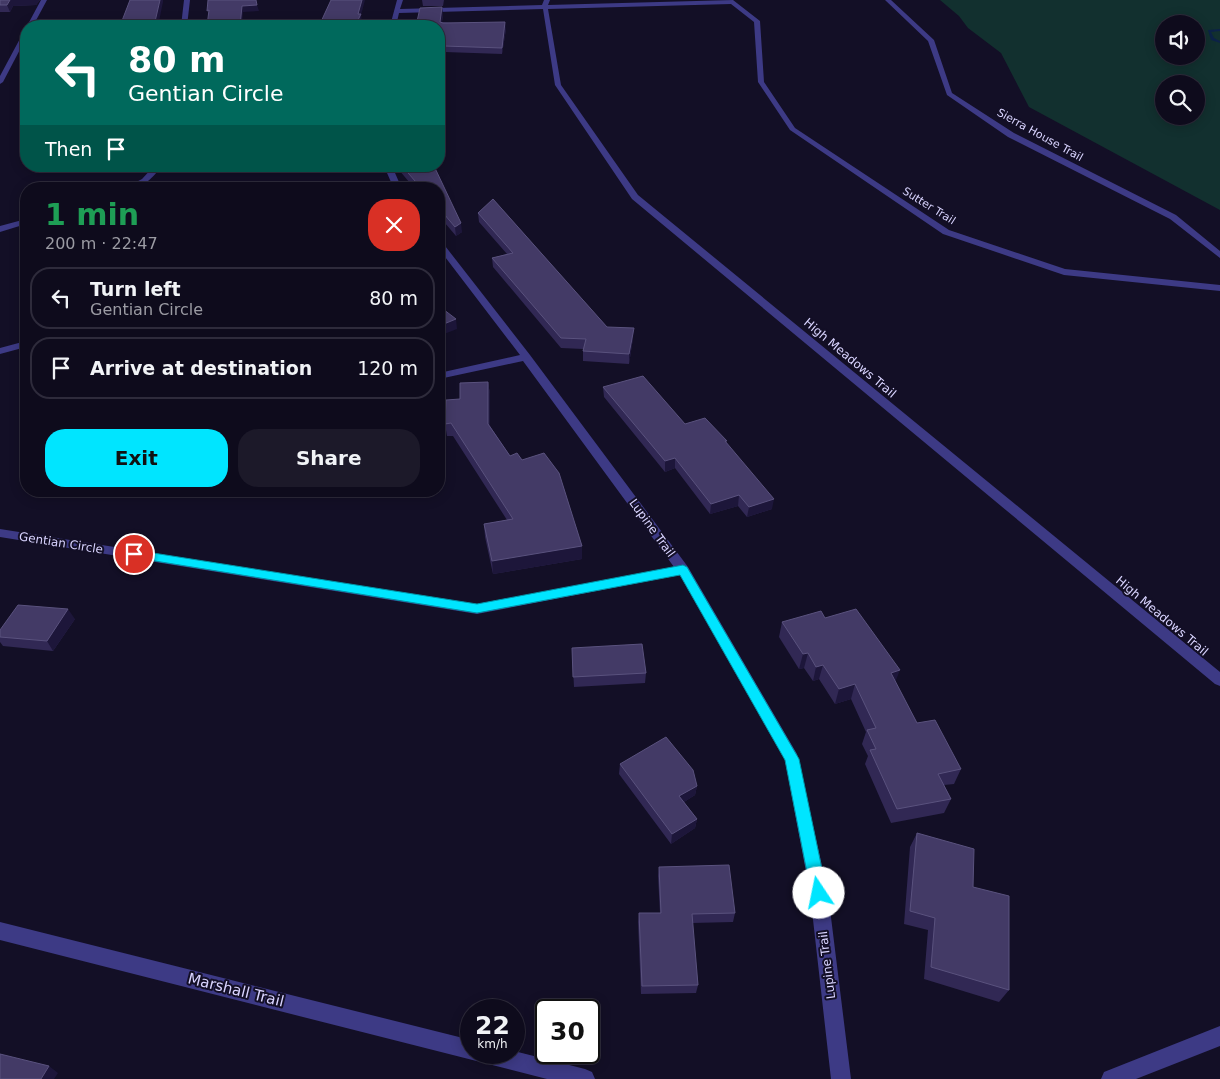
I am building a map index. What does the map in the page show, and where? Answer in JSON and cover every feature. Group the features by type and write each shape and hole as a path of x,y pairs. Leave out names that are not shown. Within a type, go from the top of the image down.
{"street":[{"path":"33,20 44,0"},
{"path":"185,20 187,0"},
{"path":"395,20 400,0"},
{"name":"Sierra House Trail","path":"888,0 931,40 948,94 1011,134 1173,217 1220,255"},
{"path":"397,11 546,3 731,1"},
{"name":"Sutter Trail","path":"731,1 756,21 761,82 792,129 946,232 1064,272 1220,288"},
{"name":"High Meadows Trail","path":"546,3 558,85 635,197 1220,680"},
{"path":"0,82 20,44"},
{"path":"143,182 153,172"},
{"path":"0,229 20,223"},
{"name":"Lupine Trail","path":"445,252 683,570 792,759 819,893 841,1079"},
{"path":"0,350 20,345"},
{"path":"445,375 526,358"},
{"name":"Gentian Circle","path":"0,533 477,609 683,570"},
{"name":"Marshall Trail","path":"0,931 460,1047"},
{"path":"1111,1079 1220,1036"},
{"path":"525,1064 585,1079"}],"green space":[{"path":"940,0 1220,0 1220,210 1029,107 1001,53 968,28 959,16"}],"building":[{"path":"0,0 10,0 7,5 0,5"},
{"path":"130,0 160,0 155,20 122,20"},
{"path":"208,0 256,0 257,5 242,6 241,20 208,20 209,10 207,11"},
{"path":"331,0 362,0 358,14 361,14 358,20 322,20"},
{"path":"442,7 440,20 417,20 420,8"},
{"path":"505,22 502,48 445,46 445,23"},
{"path":"407,172 437,172 442,182 416,182"},
{"path":"445,189 461,223 455,227 445,215"},
{"path":"493,199 607,327 634,328 629,354 583,351 586,339 561,338 492,258 513,253 478,213"},
{"path":"445,311 456,319 445,324"},
{"path":"643,376 685,424 705,418 727,441 725,441 774,499 749,507 739,495 711,504 675,458 665,461 603,387"},
{"path":"488,382 488,424 510,456 517,453 522,460 544,453 559,473 582,546 492,561 484,524 513,519 451,423 445,424 446,400 460,399 460,383"},
{"path":"18,605 68,609 47,641 0,637 0,630"},
{"path":"856,609 900,670 891,673 917,723 935,720 961,769 938,774 951,799 897,809 870,750 876,749 867,730 876,728 855,684 839,689 823,665 816,667 808,653 803,654 782,622 821,611 825,618"},
{"path":"642,644 646,673 573,677 572,648"},
{"path":"666,737 693,770 697,786 679,796 697,819 672,834 620,764"},
{"path":"917,833 974,849 973,887 1009,896 1009,990 931,967 935,918 910,911"},
{"path":"729,865 735,913 692,914 698,985 642,986 639,913 661,913 659,867"},
{"path":"0,1054 49,1066 41,1079 0,1079"}],"waterway":[{"path":"1220,30 1209,31 1212,39 1220,42"}],"route":[{"path":"134,554 477,609 683,570 792,759 819,893"}]}
